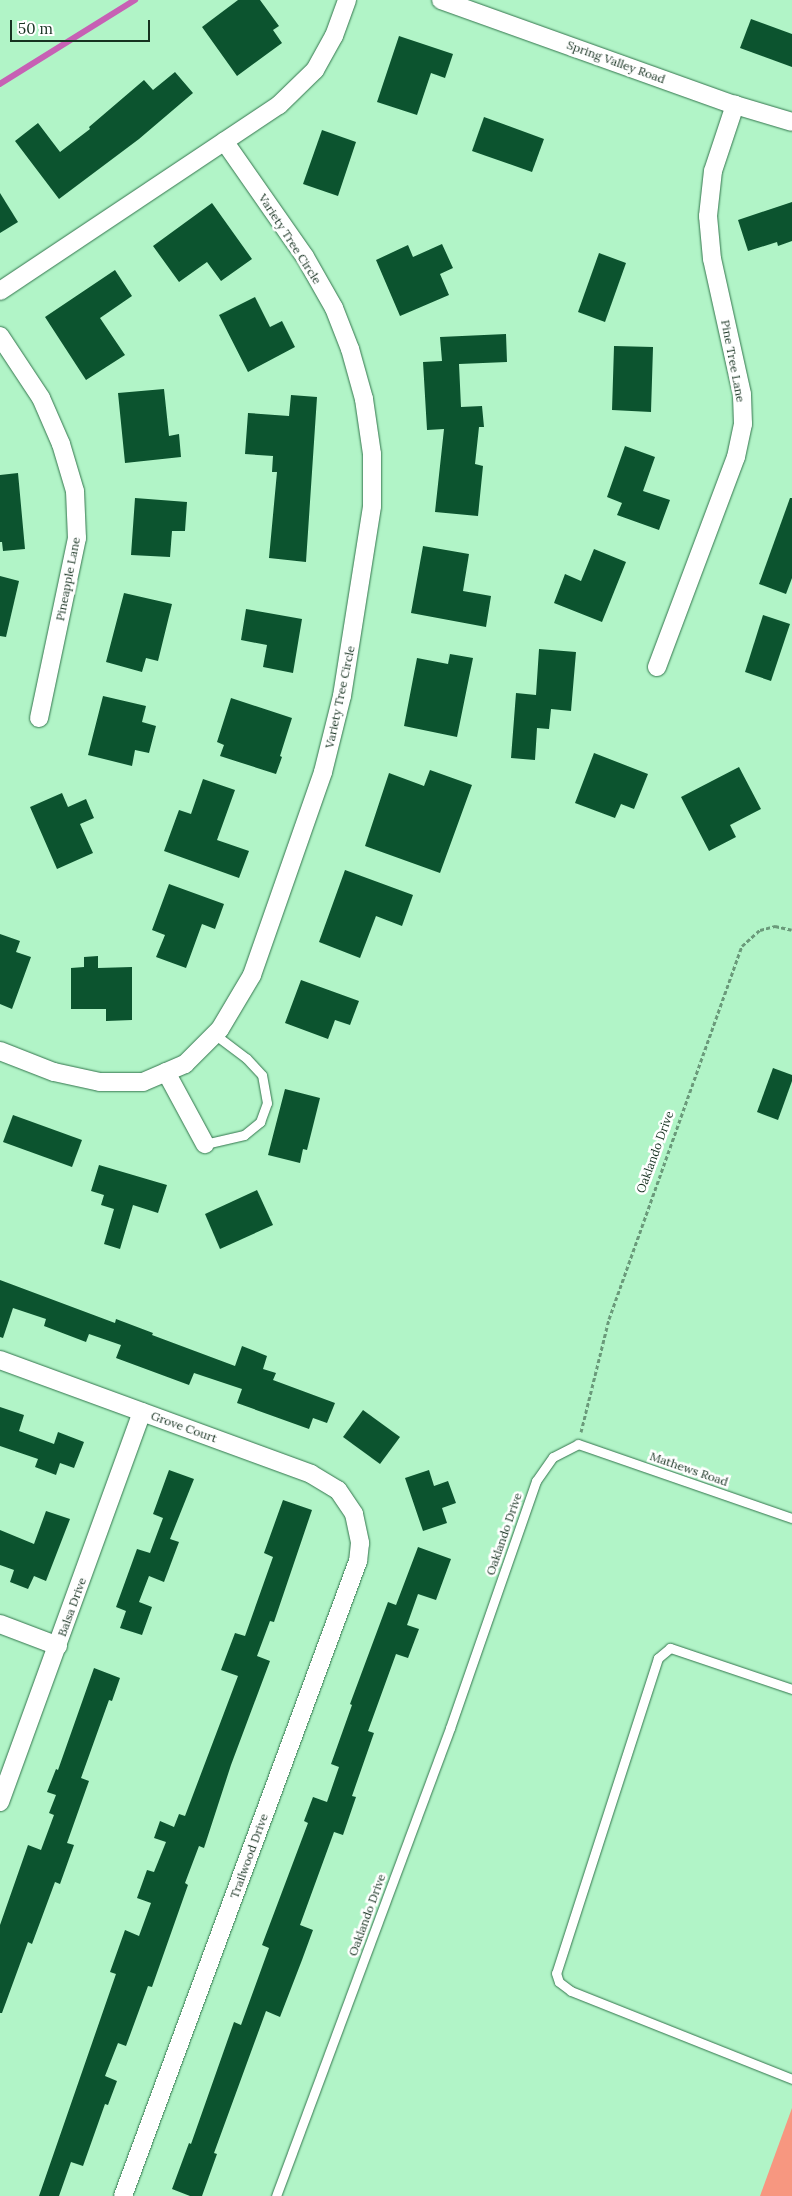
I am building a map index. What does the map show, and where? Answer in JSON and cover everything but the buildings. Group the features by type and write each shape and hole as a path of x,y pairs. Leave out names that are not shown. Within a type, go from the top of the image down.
{"street":[{"path":"0,291 279,105 315,70 334,36 347,0"},
{"name":"Spring Valley Road","path":"441,0 735,105 792,122"},
{"name":"Pine Tree Lane","path":"658,668 736,457 743,424 742,394 712,259 708,216 713,171 735,105"},
{"name":"Variety Tree Circle","path":"0,1051 54,1072 100,1082 142,1082 185,1064 220,1029 252,975 323,772 342,696 372,506 372,454 364,399 350,349 334,308 305,257 224,141"},
{"name":"Pineapple Lane","path":"0,336 41,398 61,444 75,491 77,538 38,718"},
{"path":"166,1072 205,1144"},
{"name":"Grove Court","path":"0,1360 311,1474 338,1490 354,1514"},
{"name":"Balsa Drive","path":"0,1802 142,1412"},
{"name":"Trailwood Drive","path":"123,2196 358,1561 360,1543 354,1514"},
{"path":"0,1624 58,1646"}],"lane":[{"path":"205,1144 244,1135 260,1122 266,1104 262,1074 246,1058 214,1034"},
{"name":"Mathews Road","path":"578,1444 792,1518"},
{"name":"Oaklando Drive","path":"276,2196 450,1728 536,1481 553,1457 578,1444"},
{"path":"792,1689 670,1648 658,1658 556,1973 559,1982 572,1991 792,2079"}],"path":[{"name":"Oaklando Drive","path":"578,1444 609,1319 742,946 760,930 775,926 792,930"}],"shaded area":[{"path":"792,2108 792,2196 760,2196"}],"waterway":[{"path":"0,84 135,0"}]}
